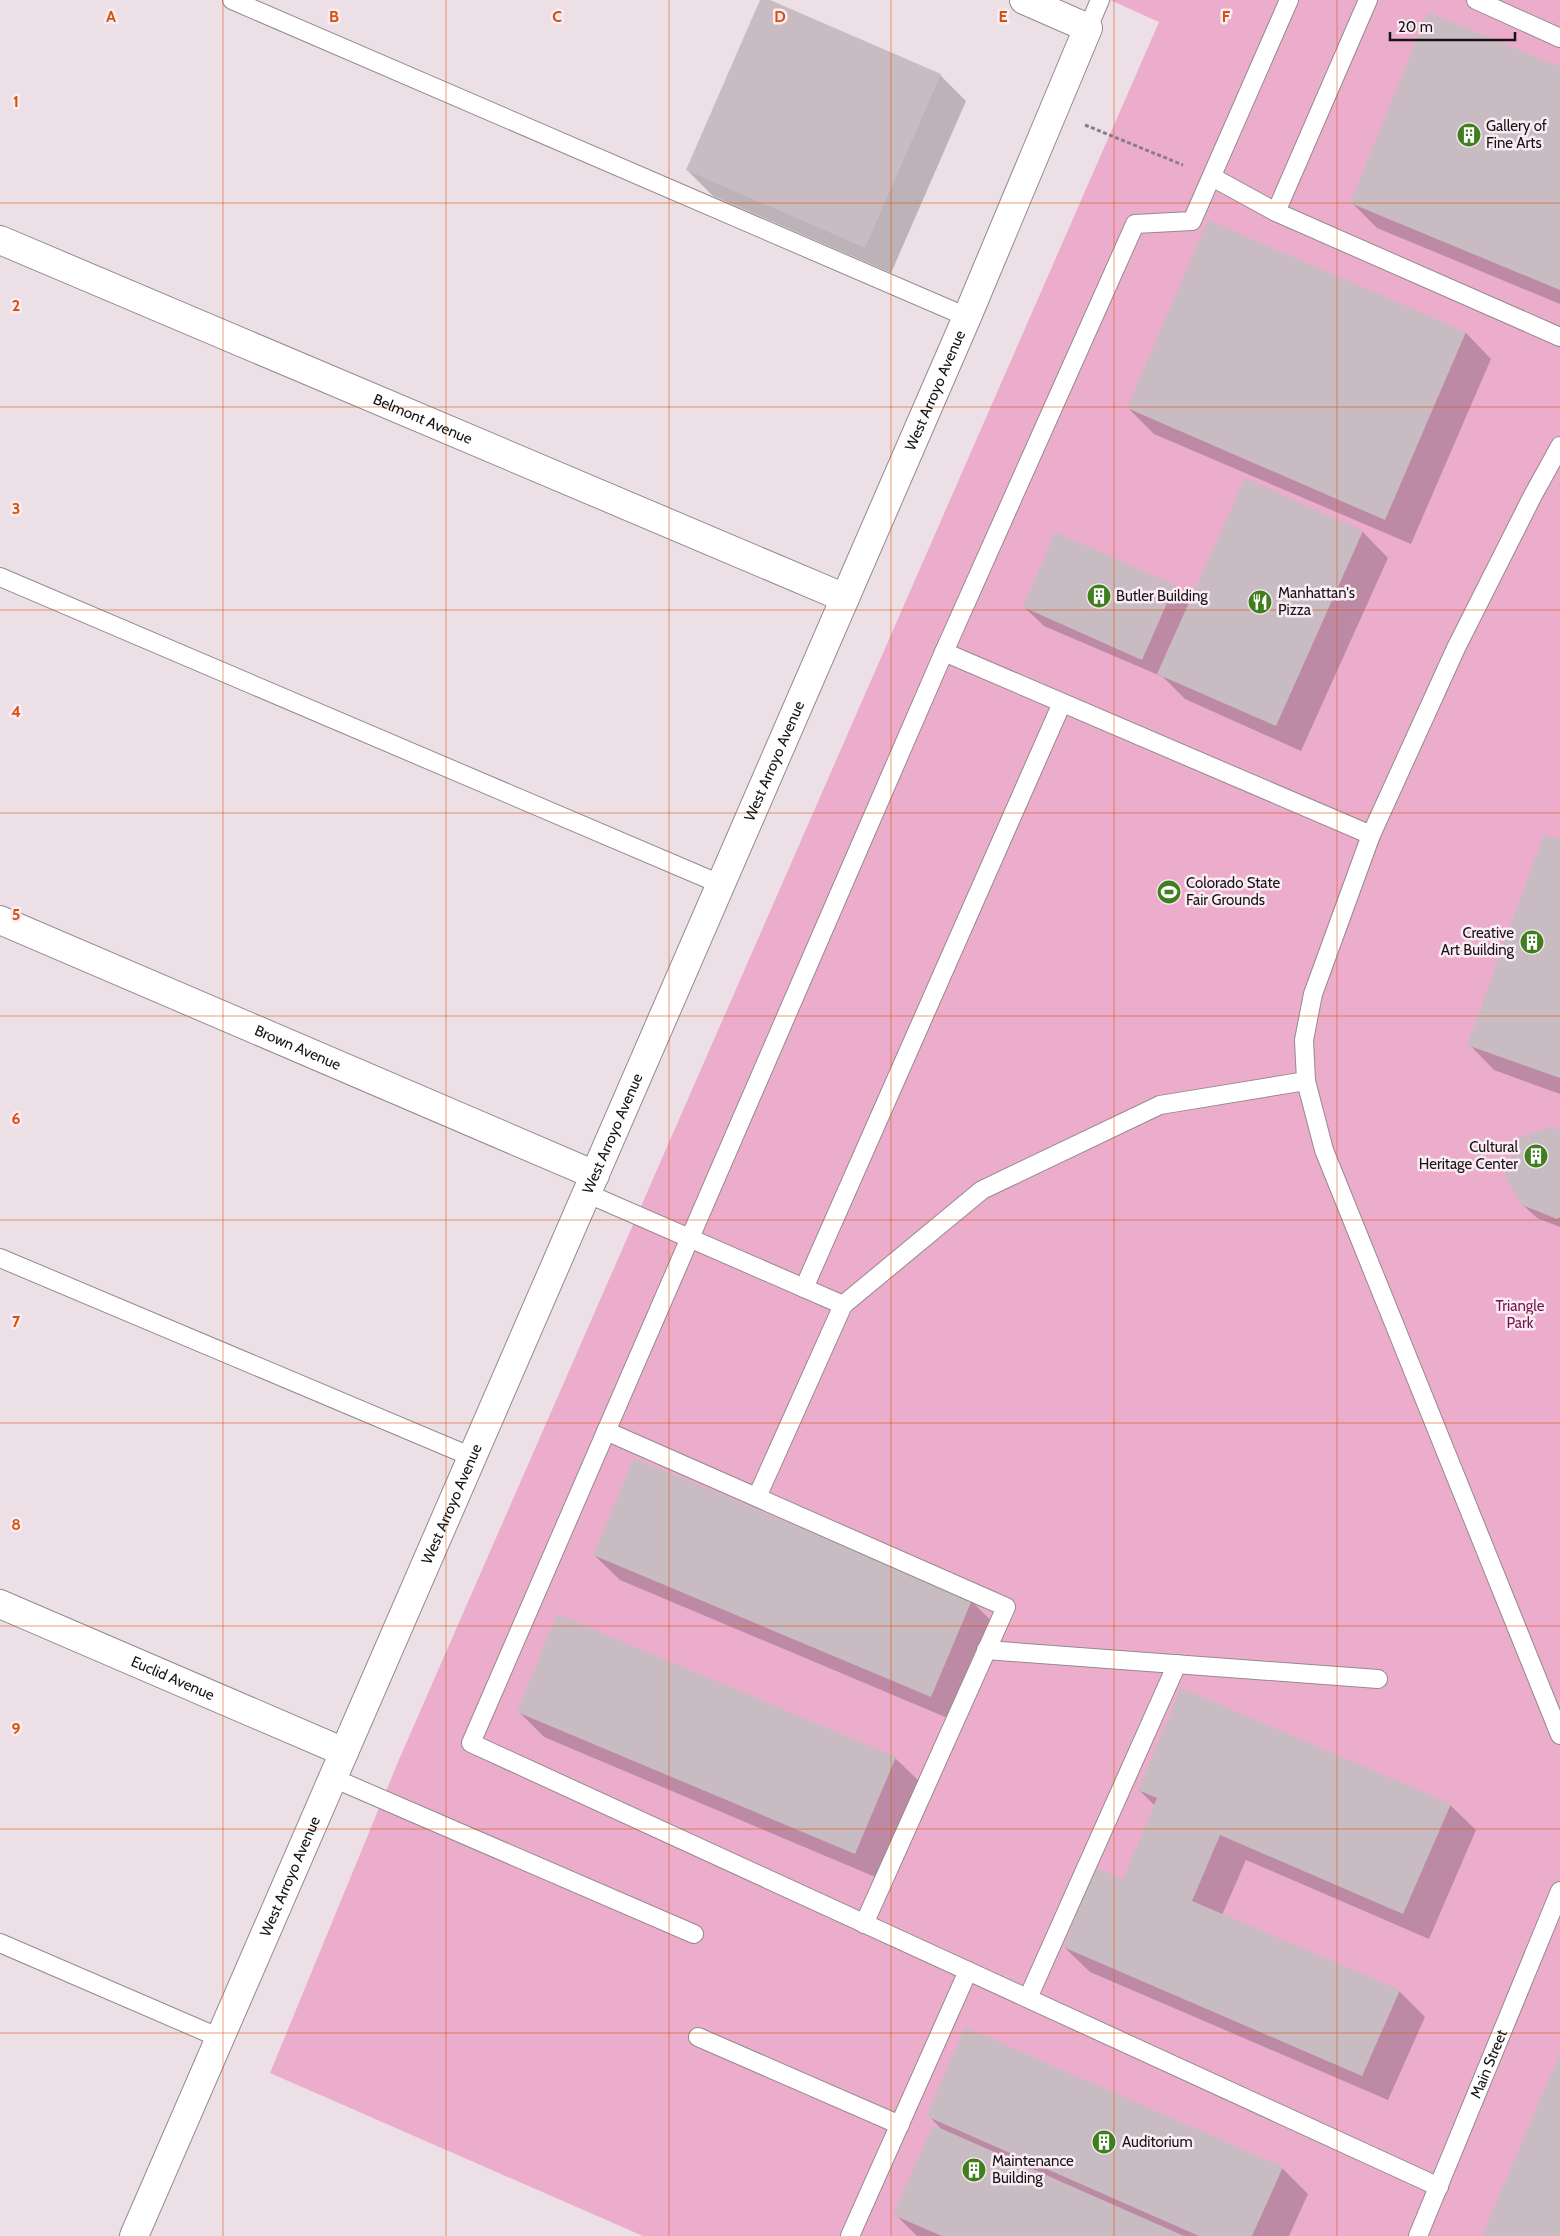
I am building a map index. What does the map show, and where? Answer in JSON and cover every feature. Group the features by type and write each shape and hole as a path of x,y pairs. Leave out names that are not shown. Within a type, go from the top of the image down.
{"street":[{"path":"1024,0 1088,28"},
{"name":"West Arroyo Avenue","path":"134,2236 967,317 1051,112 1088,28"},
{"name":"Belmont Avenue","path":"0,240 844,598"},
{"name":"Brown Avenue","path":"0,920 590,1184"},
{"name":"Euclid Avenue","path":"0,1604 344,1752"}],"lane":[{"path":"232,0 967,317"},
{"path":"1088,28 1100,0"},
{"path":"1289,0 1192,221 1135,224 944,652 471,1743 1439,2187"},
{"path":"1276,212 1368,0"},
{"path":"1476,0 1560,38"},
{"path":"1212,177 1276,212 1560,337"},
{"path":"1560,446 1532,497 1456,648 1370,835 1313,994 1304,1040 1306,1081 1324,1150 1560,1735"},
{"path":"0,577 720,884"},
{"path":"944,652 1370,835"},
{"path":"804,1288 1062,703"},
{"path":"757,1497 844,1305 982,1190 1160,1105 1306,1081"},
{"path":"590,1184 690,1239 844,1305"},
{"path":"0,1258 472,1457"},
{"path":"606,1431 1006,1606 864,1924"},
{"path":"986,1650 1378,1679"},
{"path":"1028,1998 1177,1664"},
{"path":"333,1778 694,1934"},
{"name":"Main Street","path":"1418,2236 1560,1892"},
{"path":"0,1943 220,2038"},
{"path":"850,2236 968,1971"},
{"path":"698,2037 900,2125"}],"path":[{"path":"1051,112 1212,177"}],"green space":[{"name":"Colorado State Fair Grounds","path":"1110,0 1560,0 1560,2236 643,2236 270,2073 398,1762 1159,22"}],"building":[{"path":"760,0 770,0 941,74 865,248 686,170"},
{"name":"Gallery of Fine Arts","path":"1428,12 1560,67 1560,290 1350,203"},
{"path":"1208,220 1466,332 1385,520 1127,408"},
{"name":"Manhattan's Pizza","path":"1245,478 1363,531 1276,726 1157,674"},
{"name":"Butler Building","path":"1055,532 1175,585 1142,660 1023,607"},
{"name":"Creative Art Building","path":"1544,834 1560,840 1560,1078 1467,1045"},
{"name":"Cultural Heritage Center","path":"1551,1127 1560,1131 1560,1217 1557,1219 1522,1205 1504,1175 1520,1137"},
{"path":"634,1458 972,1600 931,1697 593,1555"},
{"path":"557,1614 896,1757 855,1854 517,1712"},
{"path":"1181,1688 1451,1804 1403,1914 1220,1835 1192,1901 1400,1990 1362,2076 1063,1947 1096,1868 1123,1879 1157,1798 1138,1790"},
{"name":"Auditorium","path":"965,2027 1283,2167 1252,2236 1199,2236 926,2116"},
{"path":"1560,2053 1560,2236 1482,2236"},
{"name":"Maintenance Building","path":"933,2125 1184,2236 942,2236 893,2215"}],"place":[{"name":"Gallery of Fine Arts","path":"1469,135"},
{"name":"Butler Building","path":"1099,596"},
{"name":"Manhattan's Pizza","path":"1260,602"},
{"name":"Colorado State Fair Grounds","path":"1169,892"},
{"name":"Creative Art Building","path":"1532,942"},
{"name":"Cultural Heritage Center","path":"1536,1156"},
{"name":"Auditorium","path":"1104,2142"},
{"name":"Maintenance Building","path":"974,2170"}],"park label":[{"name":"Triangle Park","path":"1520,1314"}]}
